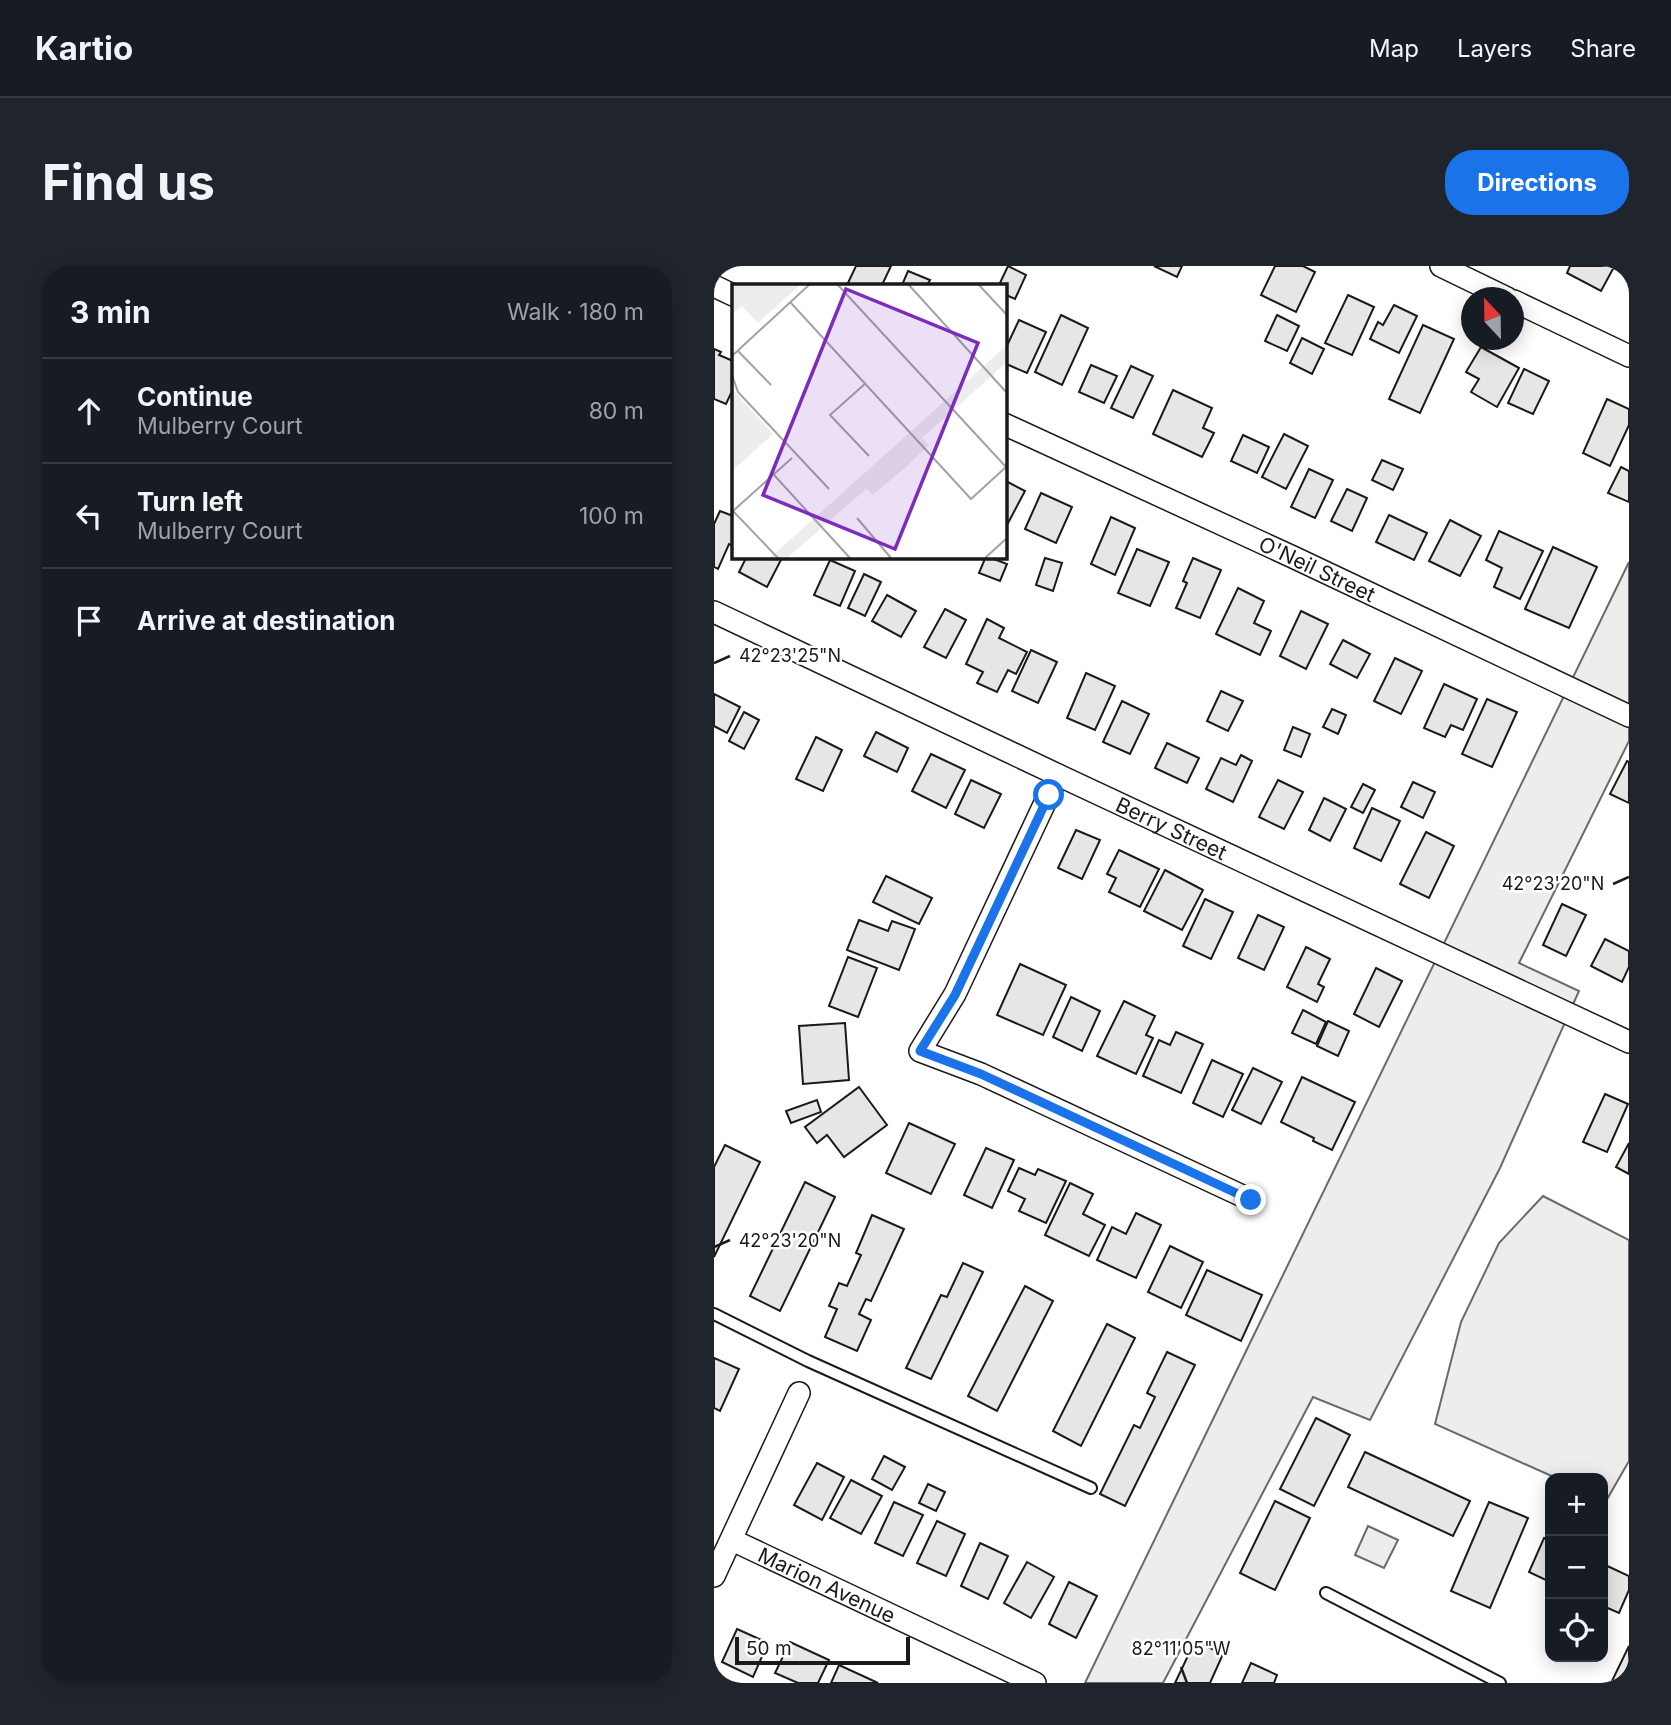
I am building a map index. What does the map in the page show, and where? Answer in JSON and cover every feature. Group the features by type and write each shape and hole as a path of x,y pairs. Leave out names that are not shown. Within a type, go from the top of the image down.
{"street":[{"path":"1441,266 1484,287"},
{"path":"714,286 732,295"},
{"path":"1524,305 1629,356"},
{"name":"O'Neil Street","path":"1006,425 1629,716"},
{"name":"Berry Street","path":"714,612 1629,1042"},
{"path":"1058,775 955,995 920,1051 981,1074 1251,1200"},
{"path":"714,1576 799,1393"},
{"name":"Marion Avenue","path":"732,1540 1035,1683"}],"lane":[{"path":"714,1314 817,1365 1091,1488"},
{"path":"1326,1593 1500,1683"}],"shaded area":[{"path":"1629,562 1629,741 1519,963 1579,991 1500,1168 1370,1420 1313,1397 1163,1683 1085,1683"},
{"path":"1543,1196 1629,1240 1629,1461 1608,1498 1608,1473 1545,1473 1435,1424 1461,1322 1499,1243"},
{"path":"1368,1526 1398,1540 1384,1568 1355,1555"}],"building":[{"path":"856,266 891,266 882,284 847,284"},
{"path":"1008,266 1026,275 1015,299 1006,295 1006,284 999,284"},
{"path":"1154,266 1182,266 1177,277"},
{"path":"1275,266 1303,266 1315,272 1296,312 1261,295"},
{"path":"1570,266 1625,266 1622,271 1614,267 1601,291 1567,273"},
{"path":"908,271 930,280 928,284 902,284"},
{"path":"1348,295 1374,307 1352,355 1325,343"},
{"path":"1394,305 1417,316 1399,353 1370,339 1378,322 1383,325"},
{"path":"1061,315 1088,328 1062,385 1035,372"},
{"path":"1277,315 1299,326 1287,351 1265,341"},
{"path":"1019,320 1046,332 1027,373 1006,364 1006,348"},
{"path":"1423,325 1454,339 1420,413 1389,399"},
{"path":"1302,338 1324,349 1312,374 1290,363"},
{"path":"714,349 721,352 719,355 732,361 732,391 726,404 714,399"},
{"path":"1479,350 1486,350 1519,368 1497,407 1471,392 1479,379 1466,372"},
{"path":"1091,365 1117,376 1104,403 1079,392"},
{"path":"1131,366 1153,376 1133,418 1111,408"},
{"path":"1524,369 1549,381 1533,414 1508,403"},
{"path":"1173,390 1212,408 1203,428 1214,433 1202,457 1153,434"},
{"path":"1607,399 1629,409 1629,425 1610,466 1583,453"},
{"path":"1284,434 1308,446 1286,489 1262,477"},
{"path":"1243,435 1269,447 1257,473 1231,461"},
{"path":"1382,460 1403,469 1393,490 1372,480"},
{"path":"1621,467 1629,471 1629,502 1608,493"},
{"path":"1309,469 1333,480 1315,518 1291,507"},
{"path":"1006,481 1025,491 1006,525"},
{"path":"1347,489 1367,498 1352,531 1331,521"},
{"path":"1041,493 1072,507 1056,543 1025,529"},
{"path":"720,511 732,516 732,546 729,544 718,569 714,567 714,524"},
{"path":"1389,515 1427,533 1414,560 1376,542"},
{"path":"1111,517 1135,528 1115,575 1091,564"},
{"path":"1450,520 1481,536 1460,576 1429,561"},
{"path":"1499,531 1543,551 1520,599 1494,587 1502,568 1486,560"},
{"path":"1553,547 1597,567 1569,628 1525,609"},
{"path":"1137,549 1169,562 1150,606 1118,593"},
{"path":"746,558 782,558 767,587 739,572"},
{"path":"985,558 1007,564 1000,581 979,573"},
{"path":"1045,558 1062,563 1053,591 1036,585"},
{"path":"1193,558 1221,570 1200,618 1176,608 1187,583 1183,581"},
{"path":"830,560 855,571 840,606 814,595"},
{"path":"864,574 881,582 865,616 848,608"},
{"path":"1238,588 1264,601 1254,623 1271,631 1260,655 1216,634"},
{"path":"887,595 916,611 901,637 872,621"},
{"path":"945,609 966,620 946,658 924,647"},
{"path":"1301,611 1328,624 1306,669 1280,656"},
{"path":"987,619 1004,628 999,638 1027,652 1016,674 1008,670 997,692 977,683 983,672 966,664"},
{"path":"1343,640 1370,654 1357,678 1330,664"},
{"path":"1031,650 1057,662 1038,703 1012,691"},
{"path":"1395,658 1422,671 1401,714 1374,701"},
{"path":"1086,673 1115,686 1095,730 1067,718"},
{"path":"1444,684 1477,699 1463,730 1451,725 1445,737 1424,728"},
{"path":"1221,691 1243,701 1228,731 1207,721"},
{"path":"714,694 740,707 727,733 714,726"},
{"path":"1487,699 1517,712 1492,767 1462,754"},
{"path":"1122,701 1149,714 1130,754 1103,742"},
{"path":"1332,709 1346,715 1338,734 1323,727"},
{"path":"744,712 759,720 744,749 729,741"},
{"path":"1293,727 1310,734 1301,757 1284,750"},
{"path":"876,732 908,748 897,772 864,756"},
{"path":"816,737 842,750 823,791 796,779"},
{"path":"1167,743 1199,758 1187,783 1155,768"},
{"path":"931,754 965,770 946,808 912,791"},
{"path":"1241,755 1252,761 1233,802 1206,789 1221,758 1236,765"},
{"path":"1627,761 1629,762 1629,803 1610,794"},
{"path":"971,780 1001,794 984,828 955,814"},
{"path":"1278,780 1303,792 1284,829 1259,817"},
{"path":"1413,782 1435,792 1423,818 1401,807"},
{"path":"1363,784 1375,790 1363,813 1351,807"},
{"path":"1324,798 1346,809 1330,841 1309,830"},
{"path":"1372,808 1400,821 1381,861 1354,848"},
{"path":"1076,830 1100,840 1082,879 1058,868"},
{"path":"1426,832 1454,846 1429,898 1400,884"},
{"path":"1119,850 1159,869 1140,907 1109,892 1116,878 1107,874"},
{"path":"1165,870 1203,890 1182,930 1144,911"},
{"path":"886,876 932,898 919,924 873,902"},
{"path":"1205,899 1233,912 1211,959 1183,946"},
{"path":"1562,904 1586,915 1566,956 1543,945"},
{"path":"1258,915 1284,927 1264,970 1238,958"},
{"path":"859,920 888,931 892,921 915,929 899,970 847,950"},
{"path":"1605,939 1629,951 1629,967 1622,982 1591,966"},
{"path":"1306,947 1330,959 1318,984 1324,987 1317,1002 1287,987"},
{"path":"848,957 877,968 858,1017 829,1006"},
{"path":"1020,964 1066,985 1043,1035 997,1015"},
{"path":"1376,968 1402,981 1379,1027 1354,1014"},
{"path":"1071,997 1100,1011 1082,1051 1053,1037"},
{"path":"1124,1001 1155,1016 1146,1035 1153,1038 1136,1074 1097,1056"},
{"path":"1303,1010 1326,1022 1316,1044 1292,1033"},
{"path":"1328,1021 1349,1031 1338,1056 1317,1046"},
{"path":"845,1023 849,1080 803,1084 799,1026"},
{"path":"1176,1032 1203,1044 1181,1093 1143,1076 1159,1040 1170,1045"},
{"path":"1212,1060 1243,1074 1223,1117 1193,1103"},
{"path":"1253,1068 1282,1082 1261,1124 1232,1110"},
{"path":"1302,1077 1355,1102 1332,1150 1281,1122"},
{"path":"859,1087 887,1125 844,1157 827,1135 817,1143 805,1127"},
{"path":"1605,1094 1628,1104 1607,1152 1583,1142"},
{"path":"817,1100 821,1112 791,1123 786,1111"},
{"path":"909,1123 955,1144 931,1194 886,1173"},
{"path":"1629,1143 1629,1174 1616,1167"},
{"path":"725,1145 760,1162 714,1257 714,1167"},
{"path":"986,1148 1014,1160 992,1208 964,1195"},
{"path":"1019,1168 1035,1175 1038,1169 1066,1181 1046,1223 1019,1211 1025,1199 1008,1191"},
{"path":"805,1182 835,1197 780,1311 750,1296"},
{"path":"1070,1183 1093,1194 1083,1214 1105,1225 1089,1256 1045,1235"},
{"path":"1136,1213 1161,1225 1136,1278 1097,1260 1112,1227 1126,1234"},
{"path":"872,1215 904,1229 871,1301 866,1299 859,1314 871,1320 857,1351 825,1337 837,1309 829,1306 839,1283 847,1286 861,1255 856,1253"},
{"path":"1170,1246 1203,1262 1181,1308 1148,1292"},
{"path":"963,1263 983,1272 931,1379 906,1368 941,1295 947,1297"},
{"path":"1207,1270 1262,1295 1241,1341 1186,1315"},
{"path":"1025,1286 1053,1301 997,1411 968,1396"},
{"path":"1107,1324 1135,1338 1081,1446 1053,1431"},
{"path":"1167,1352 1195,1365 1125,1506 1100,1494 1134,1425 1140,1428 1155,1397 1147,1393"},
{"path":"714,1358 739,1369 720,1411 714,1408"},
{"path":"1316,1418 1350,1435 1314,1506 1280,1489"},
{"path":"1365,1452 1470,1501 1453,1536 1348,1487"},
{"path":"884,1456 905,1467 892,1490 872,1479"},
{"path":"817,1463 844,1477 822,1520 794,1505"},
{"path":"851,1480 882,1496 861,1534 830,1518"},
{"path":"928,1484 945,1492 936,1511 919,1503"},
{"path":"1275,1501 1310,1518 1275,1590 1240,1573"},
{"path":"894,1502 923,1515 903,1556 875,1543"},
{"path":"1489,1502 1528,1518 1490,1608 1451,1591"},
{"path":"937,1521 965,1534 946,1576 917,1563"},
{"path":"1544,1538 1545,1580 1529,1572"},
{"path":"980,1543 1008,1556 988,1599 961,1586"},
{"path":"1027,1562 1054,1577 1031,1618 1004,1603"},
{"path":"1608,1566 1629,1576 1629,1590 1619,1613 1608,1608"},
{"path":"1069,1582 1097,1596 1076,1638 1049,1624"},
{"path":"737,1629 768,1643 753,1677 722,1662"},
{"path":"1195,1641 1223,1654 1210,1683 1175,1683"},
{"path":"790,1642 829,1660 818,1683 798,1683 775,1673"},
{"path":"1629,1646 1629,1683 1611,1683"},
{"path":"1251,1663 1277,1675 1274,1683 1242,1683"},
{"path":"839,1665 878,1683 831,1683"}],"route":[{"path":"1049,795 955,995 920,1051 981,1074 1251,1200"}]}
